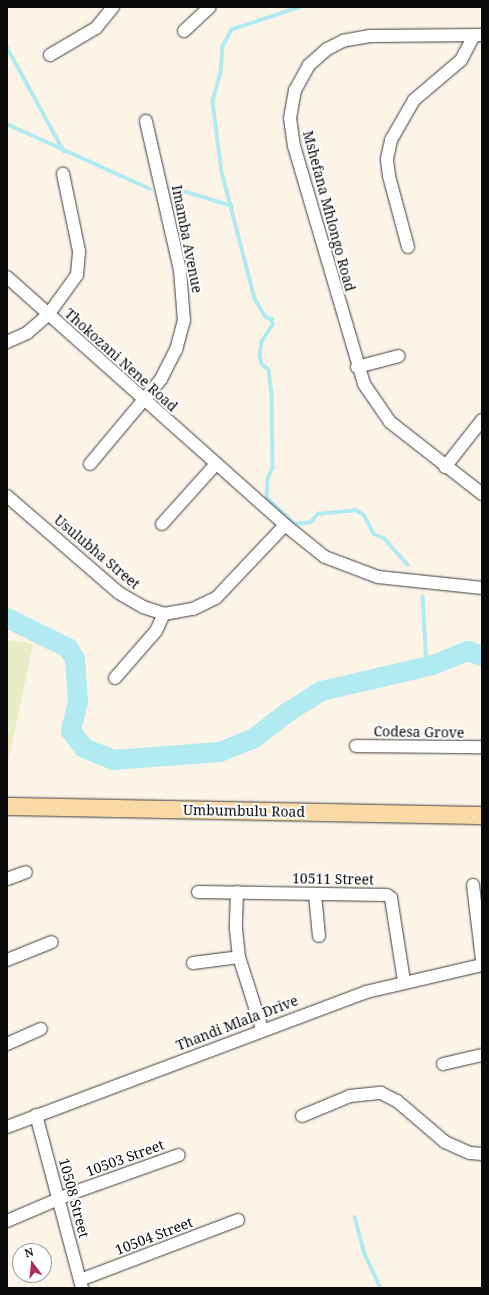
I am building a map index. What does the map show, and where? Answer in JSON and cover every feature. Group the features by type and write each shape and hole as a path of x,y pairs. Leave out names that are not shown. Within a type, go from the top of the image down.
{"main road":[{"name":"Umbumbulu Road","path":"7,806 482,815"}],"street":[{"path":"50,55 96,28 113,7"},
{"path":"184,30 210,7"},
{"name":"Mshefana Mhlongo Road","path":"478,36 370,36 343,41 327,49 309,65 295,90 290,118 294,146 357,367 370,396 390,422 482,494"},
{"path":"408,247 389,176 387,159 391,140 414,100 461,60 478,36"},
{"name":"Imamba Avenue","path":"90,464 145,401 176,350 185,303 180,270 146,121"},
{"path":"7,342 27,333 48,315 73,283 80,263 63,174"},
{"name":"Thokozani Nene Road","path":"7,277 285,525 325,557 378,577 482,588"},
{"path":"357,367 398,356"},
{"path":"445,466 482,420"},
{"path":"162,524 216,464"},
{"name":"Usulubha Street","path":"7,496 119,593 143,608 164,614 193,609 216,598 285,525"},
{"path":"115,678 156,631 164,614"},
{"name":"Codesa Grove","path":"356,746 482,747"},
{"path":"7,880 26,872"},
{"path":"473,885 482,959"},
{"name":"10511 Street","path":"198,892 390,896 404,981"},
{"path":"237,892 236,929 240,957 262,1029"},
{"path":"315,894 319,936"},
{"path":"7,960 52,942"},
{"path":"193,963 240,957"},
{"name":"Thandi Mlala Drive","path":"7,1127 262,1029 404,981 482,965"},
{"path":"7,1044 41,1029"},
{"path":"443,1064 482,1055"},
{"path":"302,1116 350,1096 381,1093 397,1101 445,1142 470,1153 482,1154"},
{"name":"10508 Street","path":"36,1115 81,1284"},
{"name":"10503 Street","path":"7,1221 58,1199 179,1155"},
{"name":"10504 Street","path":"81,1284 238,1220"}],"green space":[{"path":"7,640 33,644 8,763 7,763"}],"waterway":[{"path":"301,7 232,30 223,46 221,72 213,102 222,172 255,299 266,317 272,319 273,325 262,342 260,356 262,364 269,370 272,393 273,468 268,479 267,498 295,524 311,522 318,514 356,510 364,515 374,534 384,538 408,565"},
{"path":"7,47 64,151"},
{"path":"7,124 150,189"},
{"path":"171,187 232,206"},
{"path":"423,596 427,667"},
{"path":"7,618 68,648 75,659 78,702 71,731 84,748 113,760 220,752 253,739 288,712 322,691 433,665 468,651 482,656"},
{"path":"355,1217 365,1254 381,1288"}]}
